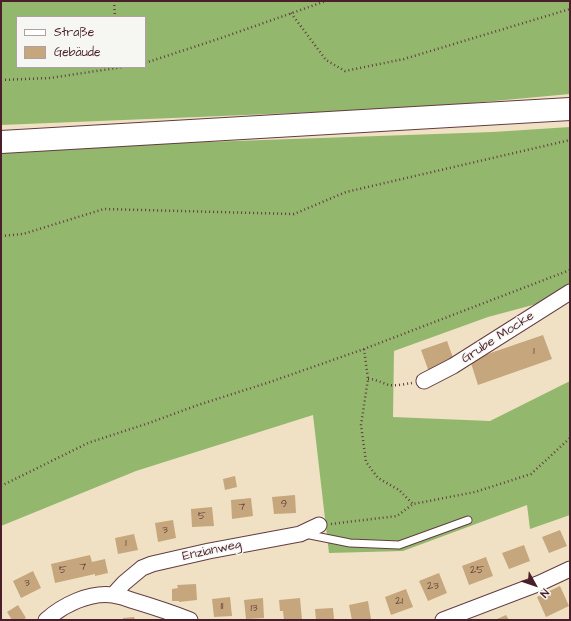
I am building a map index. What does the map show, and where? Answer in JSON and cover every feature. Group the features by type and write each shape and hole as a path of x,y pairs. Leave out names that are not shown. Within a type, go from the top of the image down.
{"main road":[{"path":"1,142 570,109"}],"street":[{"name":"Grube Mocke","path":"424,381 453,366 570,292"},
{"name":"Enzianweg","path":"113,595 124,583 142,568 152,564 209,550 300,534 320,525"},
{"path":"443,620 540,583 570,568"},
{"path":"46,620 54,613 74,602 96,596 113,595 161,609 190,620"}],"lane":[{"path":"300,534 350,543 398,544 468,520"}],"path":[{"path":"114,1 115,16"},
{"path":"146,63 326,1"},
{"path":"292,13 326,60 345,71 404,59 570,9"},
{"path":"1,80 50,78 117,68"},
{"path":"1,236 23,234 104,209 294,214 346,192 570,140"},
{"path":"1,486 88,443 364,349 570,270"},
{"path":"364,349 368,379 361,425 366,462 378,478 399,490 413,504"},
{"path":"368,379 375,379 394,385"},
{"path":"320,525 397,516 413,504 475,492 531,474 570,438"}],"green space":[{"path":"1,1 570,1 570,94 418,108 1,125"},
{"path":"570,127 570,295 488,317 394,351 393,417 490,421 570,381 570,515 530,529 527,505 403,551 329,553 313,415 136,471 1,526 1,150 493,132"}],"building":[{"path":"543,335 552,359 478,385 470,360"},
{"path":"447,341 455,363 429,372 421,350"},
{"path":"235,476 237,487 225,490 223,479"},
{"path":"295,495 296,513 274,514 272,497"},
{"path":"251,498 253,516 232,519 231,500"},
{"path":"212,507 214,526 192,527 191,509"},
{"path":"173,520 176,538 158,542 155,523"},
{"path":"560,530 567,546 549,553 542,537"},
{"path":"134,534 138,550 118,554 115,538"},
{"path":"524,545 530,561 509,569 502,553"},
{"path":"90,555 92,562 105,559 108,573 95,576 95,574 55,583 51,564"},
{"path":"486,557 493,576 469,585 462,566"},
{"path":"33,571 41,588 21,598 13,581"},
{"path":"439,573 447,593 428,601 419,581"},
{"path":"196,584 197,600 179,602 172,601 172,589 178,588 177,585"},
{"path":"560,586 569,606 546,617 537,597"},
{"path":"406,589 413,607 391,615 385,597"},
{"path":"230,597 232,616 214,617 212,599"},
{"path":"263,598 264,618 246,619 244,600"},
{"path":"300,598 302,620 284,620 283,611 280,611 279,600"},
{"path":"368,601 371,619 352,620 349,605"},
{"path":"18,605 26,618 22,620 12,620 7,612"},
{"path":"333,608 334,620 316,620 315,609"},
{"path":"506,615 509,620 495,620"},
{"path":"134,617 135,620 123,620 123,618"}]}
